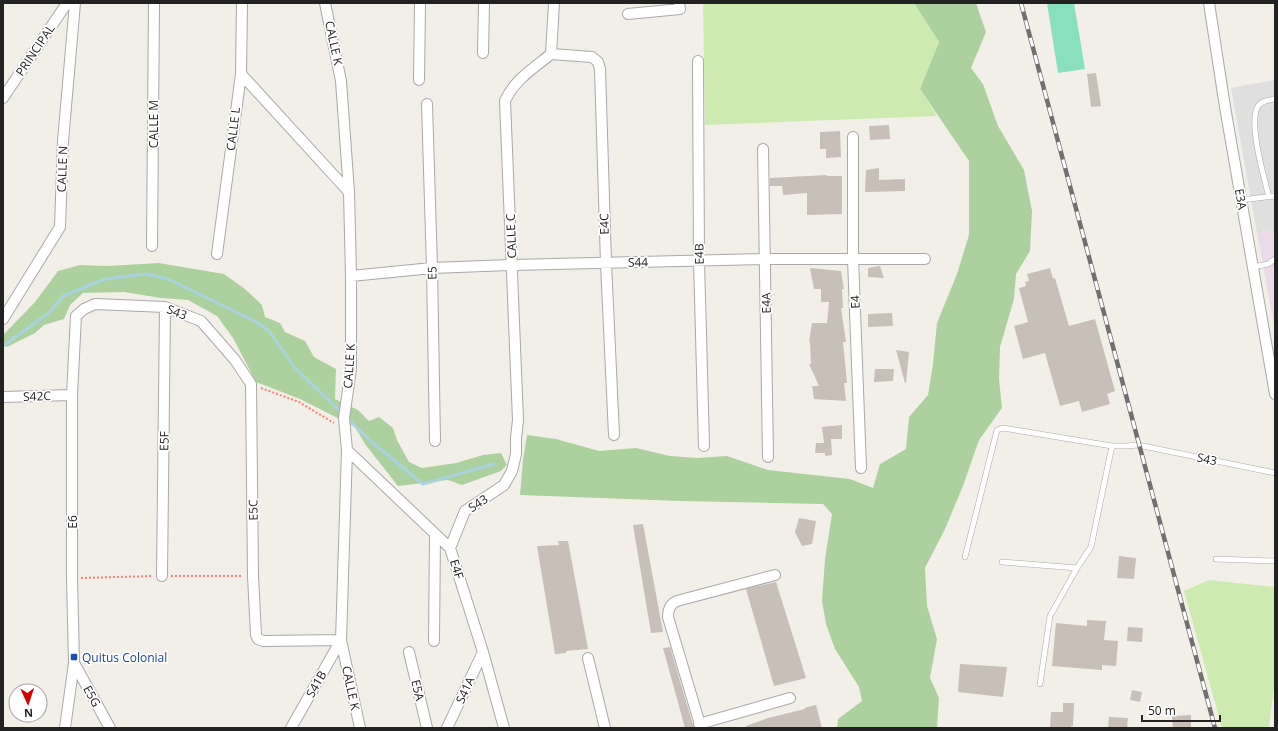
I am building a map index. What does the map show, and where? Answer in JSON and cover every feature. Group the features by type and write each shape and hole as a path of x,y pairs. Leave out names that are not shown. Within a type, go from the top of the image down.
{"street":[{"name":"PRINCIPAL","path":"3,98 67,3"},
{"name":"CALLE N","path":"3,319 60,227 63,141 75,3"},
{"name":"CALLE M","path":"152,246 154,3"},
{"name":"CALLE L","path":"217,254 240,74 242,3"},
{"name":"CALLE K","path":"326,3 342,80 349,192 351,276 351,370 344,418 346,450 341,640 360,728"},
{"path":"419,80 420,3"},
{"path":"483,53 484,3"},
{"path":"551,54 554,3"},
{"path":"628,14 680,9 679,3"},
{"name":"E3A","path":"1208,3 1275,394"},
{"name":"E4C","path":"551,54 592,57 598,62 600,69 606,263 614,435"},
{"name":"CALLE C","path":"504,485 512,471 516,454 518,420 505,101 509,91 518,81 551,54"},
{"name":"E4B","path":"698,61 699,261 704,446"},
{"path":"240,74 349,192"},
{"name":"E5","path":"427,104 435,441"},
{"name":"E4","path":"854,137 853,259 861,468"},
{"name":"E4A","path":"763,149 768,457"},
{"name":"S44","path":"351,276 432,268 512,265 765,259 925,259"},
{"name":"S43","path":"76,316 84,309 95,304 165,307 200,322 235,360 251,384"},
{"name":"E5F","path":"162,576 165,307"},
{"name":"E6","path":"65,728 74,663 72,578 72,395 76,316"},
{"name":"E5C","path":"251,384 253,576 256,635 258,639 263,641 341,640"},
{"name":"S42C","path":"3,397 72,395"},
{"name":"E4F","path":"346,450 450,548 483,652 504,728"},
{"name":"S43","path":"450,548 465,511 504,485"},
{"path":"434,641 435,534"},
{"path":"775,575 677,601 672,603 669,608 668,617 700,726 790,698"},
{"name":"S41B","path":"291,728 341,640"},
{"name":"E5A","path":"409,652 427,728"},
{"name":"S41A","path":"447,728 483,652"},
{"path":"588,658 605,728"},
{"name":"E5G","path":"74,663 110,728"}],"lane":[{"path":"1269,197 1261,165 1254,126 1257,108 1263,101 1275,99"},
{"path":"1241,200 1275,196"},
{"path":"1253,267 1268,264 1275,259"},
{"name":"S43","path":"965,557 997,430 1003,428 1112,446 1138,445 1275,473"},
{"path":"1040,684 1050,616 1077,568 1091,547 1112,446"},
{"path":"1216,559 1275,561"},
{"path":"1002,562 1077,568"}],"path":[{"path":"251,384 299,402 345,430"}],"shaded area":[{"path":"1275,80 1275,229 1257,233 1231,88"},
{"path":"1275,229 1275,331 1257,233"}],"green space":[{"path":"703,3 914,3 939,42 920,89 937,116 705,125"},
{"path":"914,3 976,3 986,32 971,68 983,84 998,126 1024,170 1032,211 1030,251 1016,274 1014,299 1000,347 999,379 1002,408 979,440 963,486 945,529 925,568 927,606 937,639 930,678 939,698 937,728 837,728 838,719 862,701 859,687 835,649 826,624 822,601 825,559 832,514 823,504 680,501 520,495 523,460 527,435 556,439 599,451 636,448 670,456 698,458 727,456 768,470 850,479 873,488 880,464 906,449 909,417 928,395 937,323 957,274 969,235 969,161 920,89 939,42"},
{"path":"1047,3 1074,3 1085,69 1058,73"},
{"path":"159,263 224,274 245,289 262,305 265,317 280,323 285,332 305,341 314,357 336,369 335,399 358,410 369,421 379,417 393,428 397,440 409,462 422,468 456,463 483,455 501,453 507,465 501,471 462,485 448,480 398,486 365,444 355,427 300,399 256,382 233,338 217,316 188,300 161,298 124,292 83,293 70,305 64,319 44,325 35,333 9,346 3,347 3,335 35,302 58,271 80,265 107,266"},
{"path":"1209,580 1275,587 1275,679 1269,728 1222,728 1184,591"}],"building":[{"path":"1096,73 1101,106 1091,107 1087,74"},
{"path":"889,125 890,139 870,140 869,126"},
{"path":"840,131 841,157 826,158 826,149 820,149 820,132"},
{"path":"879,168 879,180 905,179 905,191 865,192 866,170"},
{"path":"827,175 842,176 842,214 807,215 807,193 783,195 782,186 770,186 770,178"},
{"path":"880,266 884,278 868,277 868,268"},
{"path":"810,268 841,271 844,289 842,289 843,308 841,308 846,342 843,342 847,383 844,383 846,401 814,399 812,386 819,386 809,364 811,364 809,342 812,323 827,323 829,302 821,302 821,289 814,289"},
{"path":"1050,268 1053,279 1055,278 1069,326 1095,319 1115,391 1107,394 1110,404 1082,412 1079,401 1060,406 1045,353 1023,359 1014,326 1028,322 1019,288 1026,286 1025,282 1029,281 1027,274"},
{"path":"892,313 893,326 868,327 868,314"},
{"path":"896,350 909,352 906,383 905,383"},
{"path":"875,369 894,369 893,381 874,382"},
{"path":"842,425 842,439 831,439 832,455 825,456 825,453 815,453 816,443 824,443 822,427"},
{"path":"799,518 816,521 812,544 802,546 795,532"},
{"path":"643,524 663,632 651,633 633,525"},
{"path":"558,541 568,541 588,649 566,651 566,653 555,654 537,546 559,545"},
{"path":"1119,556 1136,558 1134,579 1117,578"},
{"path":"776,582 806,678 774,686 746,589"},
{"path":"1087,620 1106,621 1104,640 1118,641 1116,666 1102,665 1102,670 1052,666 1056,623 1087,626"},
{"path":"1128,627 1143,628 1142,642 1127,641"},
{"path":"670,647 694,728 685,728 663,648"},
{"path":"960,664 1007,667 1003,697 958,692"},
{"path":"1132,690 1142,692 1140,702 1130,700"},
{"path":"1063,703 1074,703 1073,726 1071,726 1071,728 1050,728 1051,712 1063,712"},
{"path":"816,705 822,728 746,728 746,726 768,718"},
{"path":"1191,715 1191,728 1173,728 1172,716"},
{"path":"1109,717 1128,718 1127,728 1108,728"}],"waterway":[{"path":"3,346 50,312 63,296 105,279 146,274 168,279 256,322 269,331 295,368 343,414"},
{"path":"347,418 373,443 423,484 494,464"}],"railway":[{"path":"1021,3 1215,728"}],"place":[{"name":"Quitus Colonial","path":"74,657"}]}
